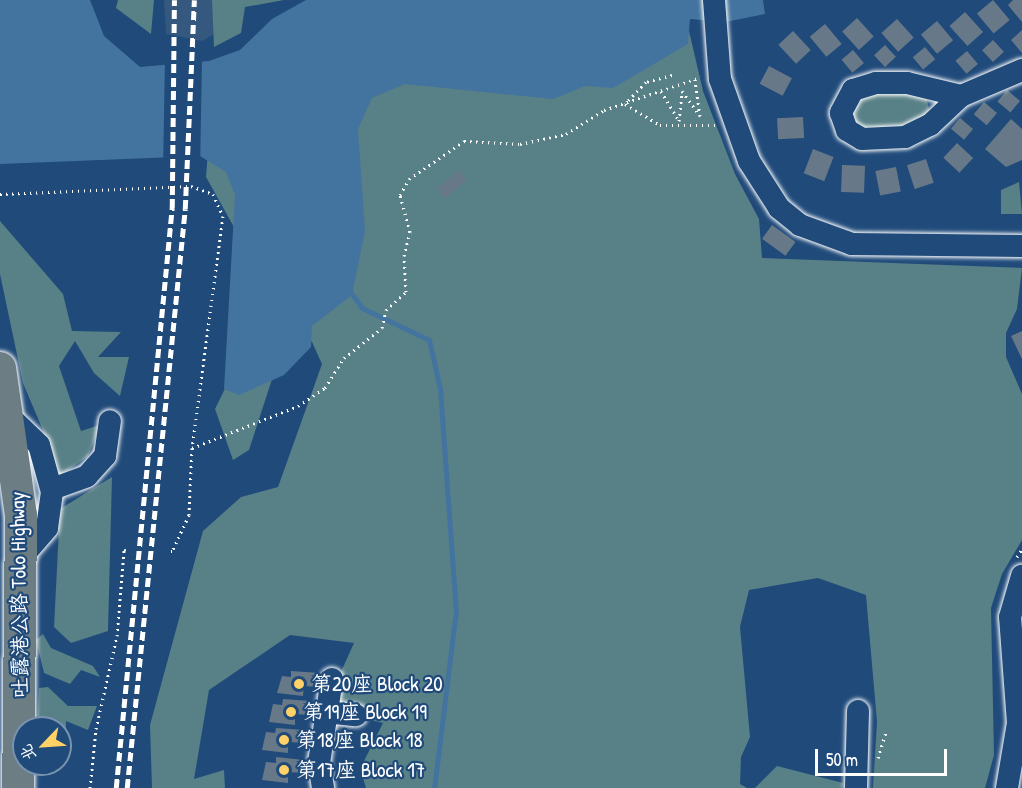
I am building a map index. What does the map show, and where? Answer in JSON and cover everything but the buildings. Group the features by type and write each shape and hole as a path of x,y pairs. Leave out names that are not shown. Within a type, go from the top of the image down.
{"highway":[{"name":"吐露港公路 Tolo Highway","path":"0,368 10,417 21,558 18,788"}],"street":[{"path":"714,0 713,28 720,78 749,161 773,201 801,225 852,244 1022,246"},
{"path":"961,96 907,83 876,83 853,90 841,113 854,136 891,140 930,125 961,96 1022,70"},
{"path":"10,417 39,445 52,489 48,528 21,558"},
{"path":"52,489 87,476 105,456 110,421"},
{"path":"1007,788 1018,723 1011,617 1022,576"},
{"path":"323,788 319,763 325,712 332,679"},
{"path":"856,788 858,711"},
{"path":"325,712 356,715"}],"path":[{"path":"704,65 707,82"},
{"path":"625,104 646,82 672,75"},
{"path":"192,448 298,406 325,388 345,358 382,328 386,310 406,292 404,256 410,232 400,195 409,179 464,141 520,144 566,134 583,119 661,90 695,79 700,116 682,91 679,121 661,90"},
{"path":"625,104 666,126 721,124"},
{"path":"718,115 725,134"},
{"path":"0,194 191,186 213,194 223,216 192,448 189,515 172,551 166,552"},
{"path":"90,788 96,729 117,636 124,550 129,550"}],"shaded area":[{"path":"0,0 90,0 104,36 140,67 209,61 240,50 272,19 306,0 763,0 765,14 725,22 690,19 688,44 613,88 585,86 553,99 405,84 372,98 358,129 365,231 352,295 312,326 311,347 284,375 239,395 224,389 235,195 226,172 200,156 0,164"},
{"path":"164,0 221,0 216,33 202,41 166,34"}],"green space":[{"path":"118,0 154,0 151,34 116,8"},
{"path":"212,0 284,0 245,7 241,33 214,47"},
{"path":"686,18 703,91 735,174 759,219 762,258 1022,268 1017,309 1006,333 1006,357 1022,394 1022,540 1002,574 991,608 994,755 985,788 873,788 877,722 866,595 818,578 749,590 740,627 750,737 741,757 740,784 747,788 366,788 360,769 383,723 335,712 331,694 354,643 290,635 209,690 194,779 224,770 225,788 152,788 150,725 203,531 241,497 278,487 322,364 312,342 287,322 206,177 208,151 260,114"},
{"path":"877,91 926,96 930,114 902,129 858,129 850,106"},
{"path":"1019,182 1022,214 1001,214 1001,190"},
{"path":"0,221 63,294 72,331 121,332 98,357 129,357 120,396 94,373 75,341 59,366 81,431 100,425 88,456 57,478 50,447 23,383 0,274"},
{"path":"241,356 274,373 249,450 233,460 215,409"},
{"path":"112,477 108,631 71,643 54,627 60,509"},
{"path":"43,634 51,648 93,666 100,677 81,670 70,684 44,673 36,640"},
{"path":"48,687 68,706 97,706 88,730 72,723 72,716 38,716 39,688"},
{"path":"777,766 843,783 842,788 755,788"}],"pier":[{"path":"165,57 202,58 200,160 163,159"}],"waterway":[{"path":"349,290 362,308 429,340 440,389 456,610 434,788"}],"railway":[{"path":"116,788 172,208 174,0"},
{"path":"127,788 185,209 194,0"}],"place":[{"name":"第20座 Block 20","path":"299,684"},
{"name":"第19座 Block 19","path":"291,712"},
{"name":"第18座 Block 18","path":"284,740"},
{"name":"第17座 Block 17","path":"284,770"}]}
